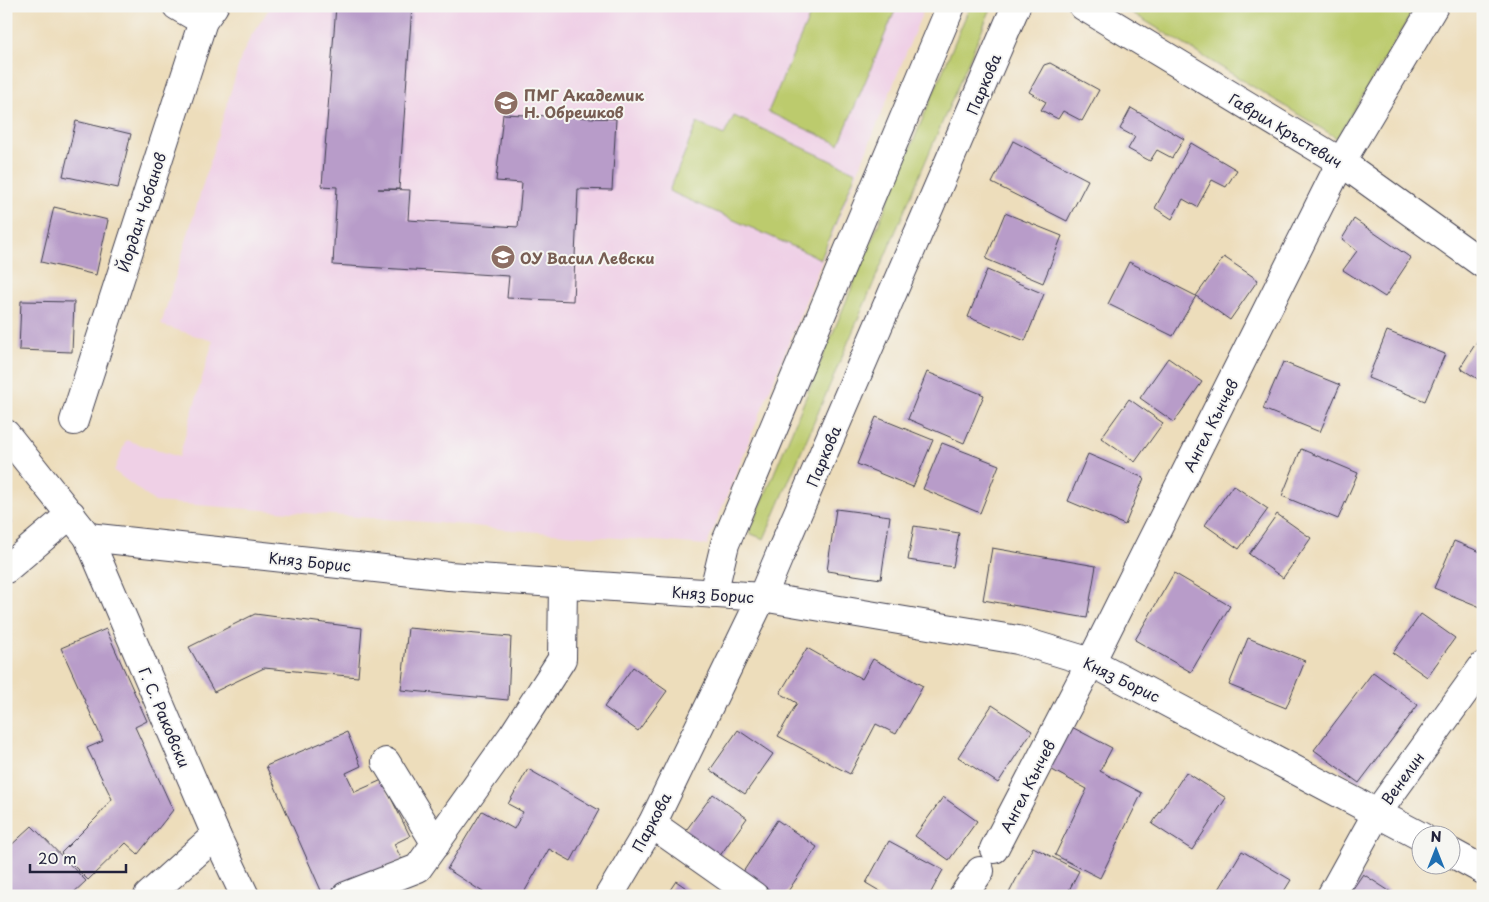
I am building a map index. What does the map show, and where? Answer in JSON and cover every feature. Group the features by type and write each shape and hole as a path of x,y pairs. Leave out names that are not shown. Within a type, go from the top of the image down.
{"street":[{"path":"177,6 208,14"},
{"path":"713,594 725,544 951,6"},
{"name":"Паркова","path":"609,896 652,824 762,598 1016,6"},
{"name":"Гаврил Кръстевич","path":"1083,6 1341,162 1483,264"},
{"name":"Ангел Кънчев","path":"963,896 987,860 1091,662 1341,162 1434,6"},
{"name":"Йордан Чобанов","path":"74,421 208,14"},
{"path":"6,434 88,537"},
{"path":"6,568 71,514"},
{"name":"Княз Борис","path":"88,537 449,576 762,598 1018,640 1091,662 1412,832"},
{"name":"Г. С. Раковски","path":"88,537 216,835 245,896"},
{"path":"346,896 418,868 512,735 562,660 563,584"},
{"name":"Венелин","path":"1331,896 1376,813 1483,666"},
{"path":"386,762 436,844"},
{"path":"652,824 754,896"},
{"path":"148,896 216,835"},
{"path":"1462,858 1483,870"}],"shaded area":[{"name":"ОУ Васил Левски","path":"271,6 925,6 707,545 155,502 114,471 126,440 179,457 213,341 161,325 241,57 251,36"}],"green space":[{"path":"814,6 897,6 839,144 768,112"},
{"path":"970,6 992,6 764,539 749,533"},
{"path":"1121,6 1416,6 1337,138"},
{"path":"734,116 856,172 821,259 669,191 697,123 724,135"}],"building":[{"path":"336,6 412,6 399,189 378,189 410,190 408,220 518,227 522,183 496,181 503,114 616,119 612,190 578,189 573,301 507,298 509,276 333,265 337,187 322,186"},
{"path":"1050,63 1099,90 1082,121 1063,111 1058,119 1041,110 1046,102 1029,92 1044,65"},
{"path":"1131,108 1184,139 1172,158 1157,150 1150,161 1128,149 1135,137 1120,129"},
{"path":"76,121 131,134 118,188 63,176"},
{"path":"1013,141 1088,180 1067,221 992,183"},
{"path":"1191,143 1237,170 1226,187 1212,180 1197,207 1183,199 1172,219 1155,208"},
{"path":"54,207 108,220 96,275 41,262"},
{"path":"1005,213 1062,236 1043,283 986,259"},
{"path":"1354,219 1411,258 1385,297 1343,270 1357,251 1342,239"},
{"path":"1224,257 1258,280 1230,320 1196,296"},
{"path":"1129,262 1196,296 1173,336 1108,304"},
{"path":"987,270 1044,294 1025,341 968,317"},
{"path":"21,301 74,302 72,352 19,350"},
{"path":"1387,331 1445,354 1425,401 1368,378"},
{"path":"1483,332 1483,382 1460,368"},
{"path":"1168,358 1202,382 1174,422 1140,398"},
{"path":"1283,362 1340,385 1320,432 1263,409"},
{"path":"927,372 984,395 964,443 908,419"},
{"path":"1129,399 1163,423 1135,462 1101,438"},
{"path":"876,417 933,440 913,487 857,464"},
{"path":"942,443 999,465 980,513 923,489"},
{"path":"1301,449 1358,473 1338,519 1282,496"},
{"path":"1088,454 1144,478 1125,525 1068,501"},
{"path":"1233,485 1268,509 1239,549 1205,525"},
{"path":"836,509 890,516 881,579 827,571"},
{"path":"1277,514 1311,538 1283,578 1249,554"},
{"path":"6,516 13,523 6,531"},
{"path":"914,526 959,533 953,567 908,560"},
{"path":"1454,541 1483,553 1483,608 1434,588"},
{"path":"992,548 1096,566 1087,618 983,600"},
{"path":"1174,573 1230,606 1191,672 1135,640"},
{"path":"255,614 362,628 358,677 264,668 214,692 189,647"},
{"path":"1421,614 1455,638 1427,677 1393,653"},
{"path":"408,628 511,637 508,700 401,690"},
{"path":"106,629 147,721 135,727 173,810 138,854 126,843 88,880 61,853 112,799 87,748 103,741 61,648"},
{"path":"1248,638 1305,661 1286,708 1229,685"},
{"path":"807,648 862,679 873,659 923,686 896,734 876,724 850,774 778,736 797,703 780,693"},
{"path":"633,667 667,691 638,731 604,707"},
{"path":"1373,672 1418,705 1359,783 1314,750"},
{"path":"992,705 1032,731 998,783 958,757"},
{"path":"1066,724 1112,748 1100,771 1142,793 1100,878 1055,855 1087,789 1043,765"},
{"path":"738,730 773,754 745,794 710,770"},
{"path":"347,732 361,766 346,773 355,792 382,780 410,836 394,844 402,860 323,895 266,766"},
{"path":"528,769 599,810 571,861 549,849 522,896 489,896 447,869 482,811 514,829 523,812 508,804"},
{"path":"1186,772 1226,798 1192,850 1152,824"},
{"path":"713,794 747,818 719,857 684,833"},
{"path":"943,797 977,821 949,860 915,836"},
{"path":"777,820 817,847 785,896 779,896 743,872"},
{"path":"32,826 86,881 70,896 6,896 6,850"},
{"path":"889,841 943,870 929,896 888,896 866,883"},
{"path":"1033,847 1079,871 1066,896 1016,896 1009,893"},
{"path":"1242,851 1291,880 1281,896 1215,896"},
{"path":"1363,874 1397,896 1348,896"},
{"path":"676,881 698,896 666,896"}],"place":[{"name":"ПМГ Академик Н. Обрешков","path":"506,103"},
{"name":"ОУ Васил Левски","path":"503,257"}]}
